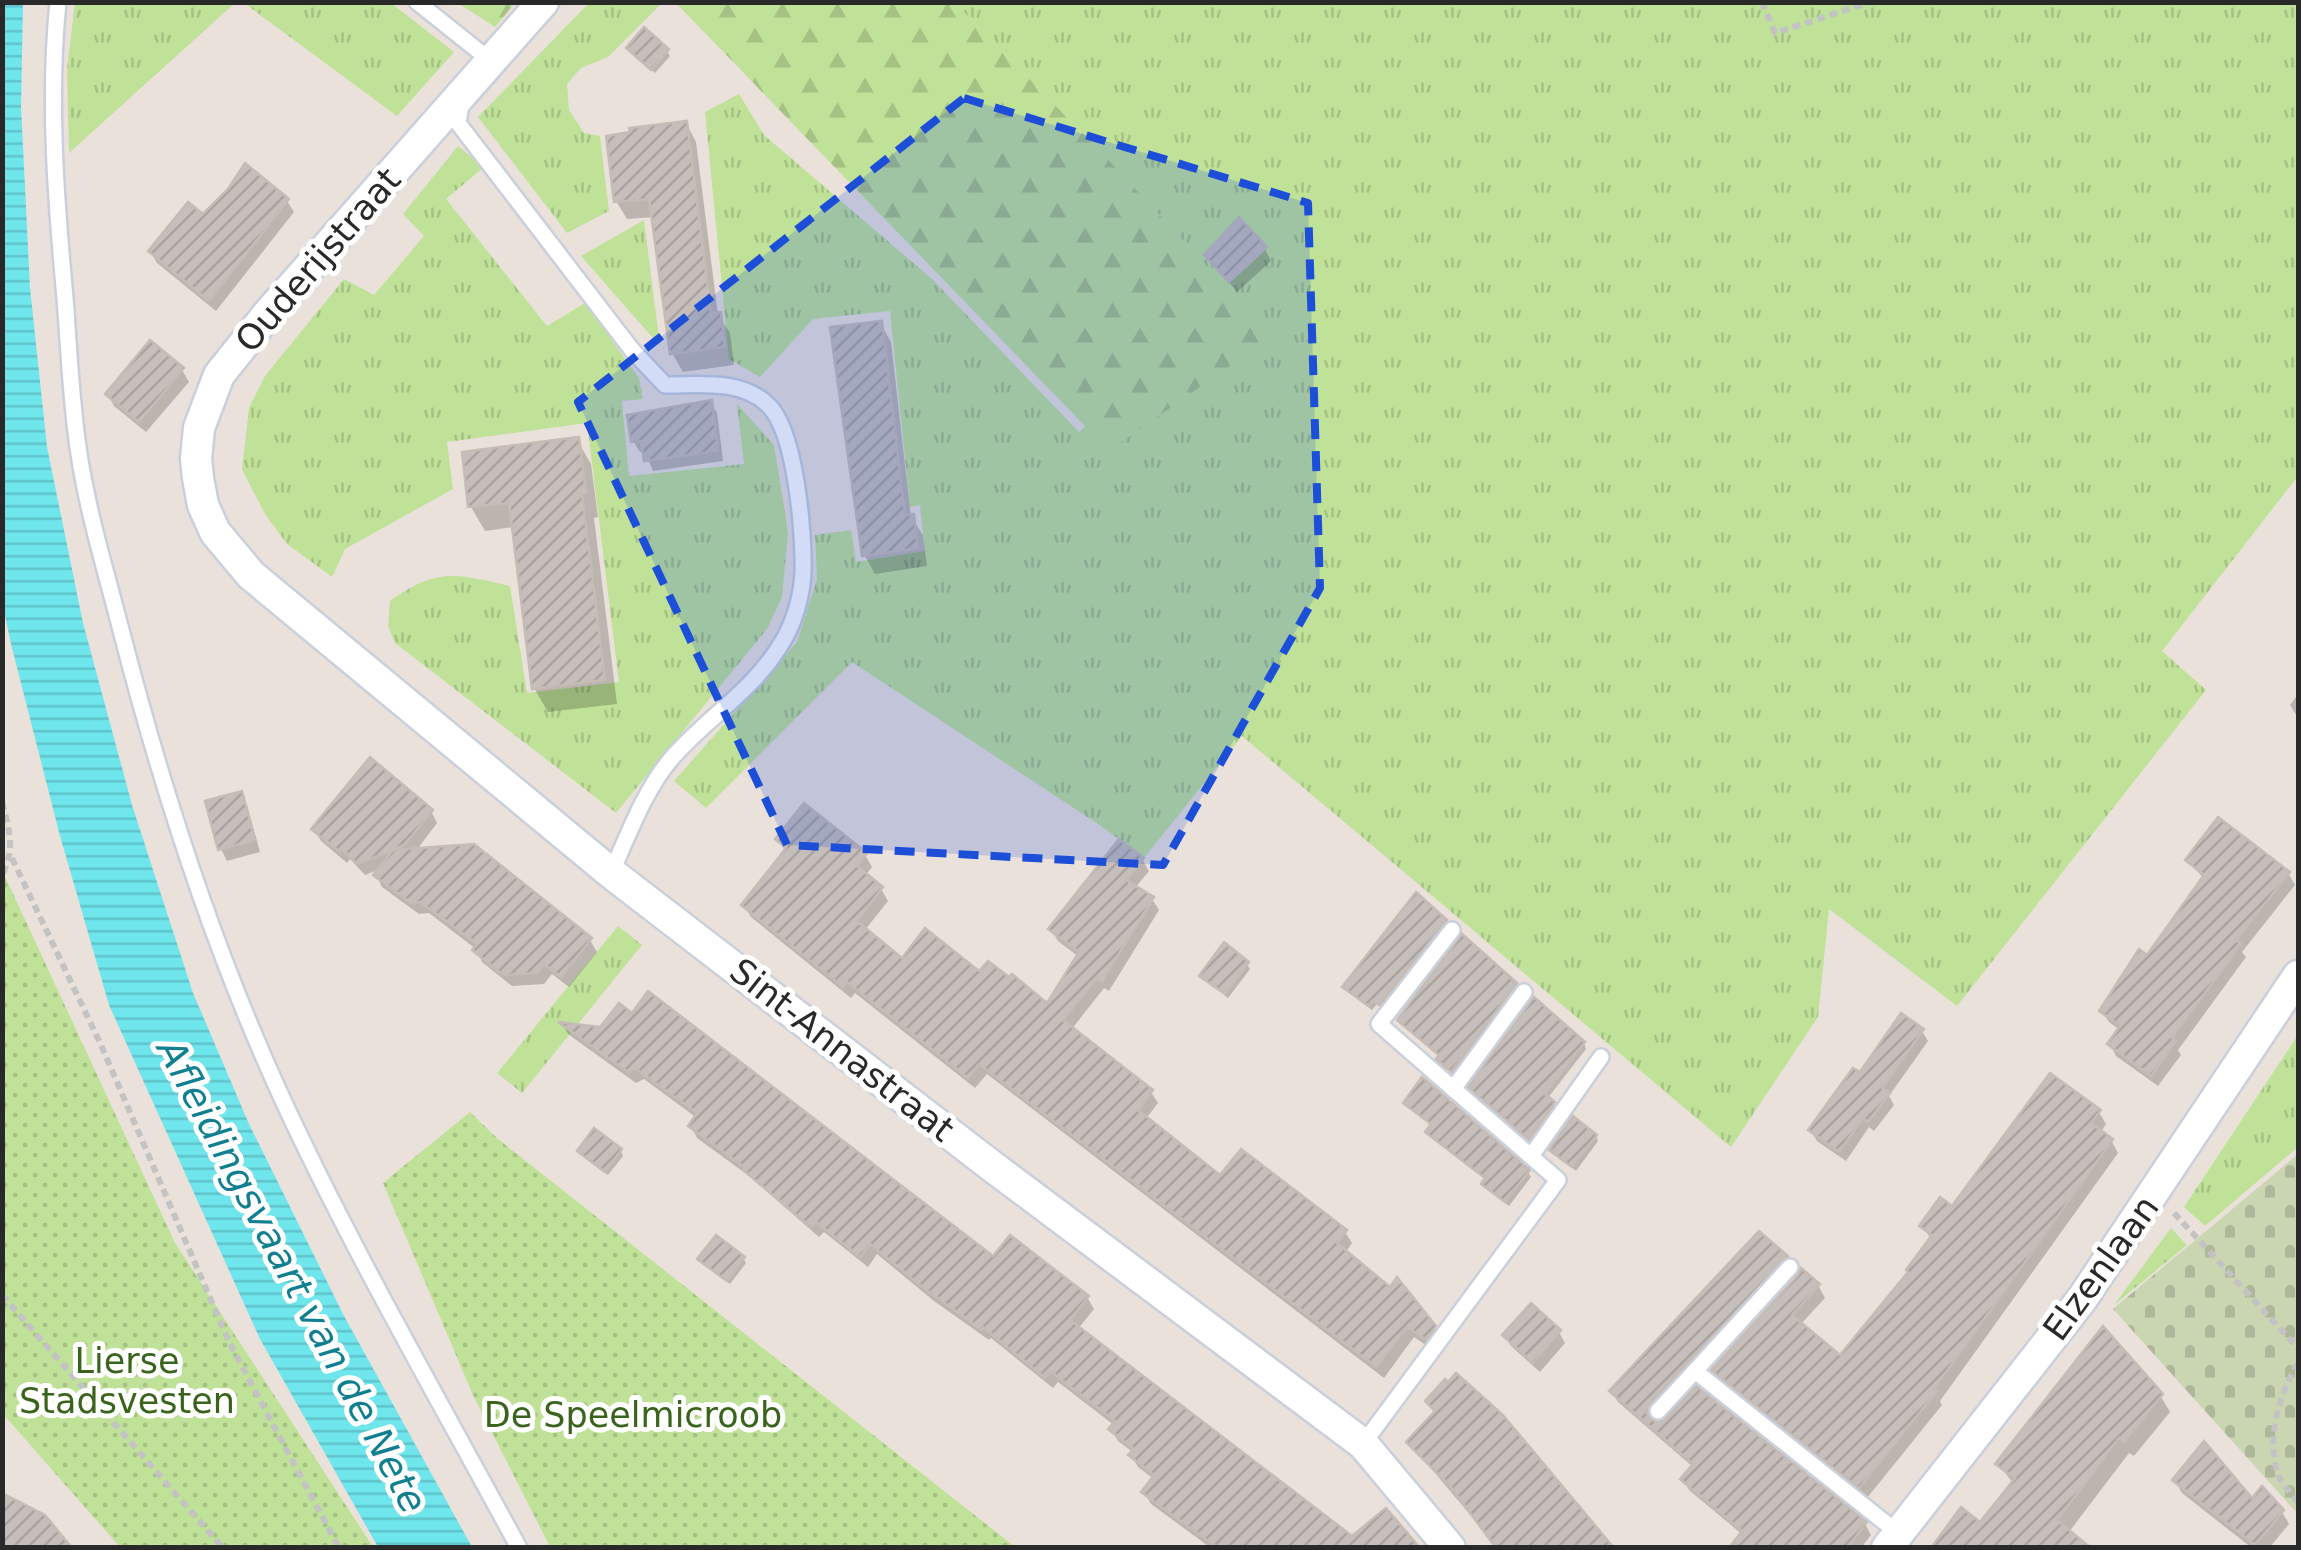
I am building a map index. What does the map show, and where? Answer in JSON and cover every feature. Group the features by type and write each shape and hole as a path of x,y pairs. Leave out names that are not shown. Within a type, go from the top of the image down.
{"street":[{"name":"Ouderijstraat","path":"231,552 215,532 203,505 196,460 199,428 219,375 542,2"},
{"name":"Sint-Annastraat","path":"231,552 251,574 611,874 1363,1444 1450,1548"},
{"name":"Elzenlaan","path":"1893,1540 2082,1299 2298,976"}],"lane":[{"path":"58,2 54,140 78,453 134,680 187,861 280,1096 519,1548"},
{"path":"417,2 491,62"},
{"path":"462,95 458,123 632,350 665,385 721,385 765,402 783,426 794,481 803,571 791,625 766,666 672,758 648,790 611,874"},
{"path":"1363,1444 1558,1180 1379,1024 1452,930"},
{"path":"1453,1089 1524,992"},
{"path":"1531,1156 1601,1057"},
{"path":"1658,1411 1790,1267"},
{"path":"1695,1371 1893,1540"}],"path":[{"path":"1762,2 1776,33 1870,2"},
{"path":"2,802 12,858 101,1046 229,1342 339,1548"},
{"path":"2,874 12,858"},
{"path":"2155,1193 2298,1348"},
{"path":"2,1295 223,1548"},
{"path":"2298,1363 2281,1396 2275,1421 2279,1477 2298,1502"}],"highlighted area":[{"path":"964,98 1308,203 1320,588 1163,865 787,845 578,402"}],"green space":[{"path":"75,2 235,3 69,153 67,69"},
{"path":"515,2 495,27 458,3"},
{"path":"590,2 662,3 608,57 581,68 567,84 569,110 584,133 600,136 609,211 567,233 478,117"},
{"path":"244,3 391,3 454,52 397,116"},
{"path":"676,3 955,3 1101,152 1272,336 1109,451"},
{"path":"955,3 2298,3 2298,476 2162,651 2206,690 1957,1006 1829,909 1818,1017 1731,1147 1242,736 1144,858 852,662 706,808 674,781 797,642 817,579 815,535 851,530 856,562 925,551 920,505 910,507 890,311 813,319 760,377 729,359 705,112 739,94 764,135 932,279 1079,432 1085,426 1111,449 1271,336 1101,152"},
{"path":"458,146 484,167 446,199 547,326 585,303 639,378 643,399 622,401 629,476 744,464 737,404 774,445 788,532 782,597 767,629 616,813 395,643 388,626 390,601 435,578 475,578 510,586 527,693 619,682 587,423 447,442 453,489 345,549 332,577 287,544 265,514 242,469 249,408 265,376 344,279 374,295 424,236 403,214"},
{"path":"644,220 660,346 581,256"},
{"name":"Lierse Stadsvesten","path":"2,870 175,1243 373,1547 120,1547 3,1414"},
{"path":"618,926 642,945 522,1093 497,1073"},
{"path":"2298,1035 2298,1147 2205,1226 2184,1207"},
{"name":"De Speelmicroob","path":"470,1112 498,1139 1015,1547 550,1547 473,1395 383,1183"},
{"path":"2298,1154 2298,1514 2113,1309"},
{"path":"2171,1228 2187,1245 2114,1305"}],"water":[{"name":"Afleidingsvaart van de Nete","path":"2,3 23,3 21,107 30,288 47,447 83,623 132,805 193,993 249,1124 344,1316 472,1547 378,1547 260,1339 109,1005 60,836 2,601"}],"building":[{"path":"644,27 669,49 651,70 626,48"},
{"path":"687,121 711,313 721,312 725,347 670,354 649,199 614,202 606,136 630,132 629,128"},
{"path":"245,163 289,199 209,301 148,251 188,202 203,214 228,189"},
{"path":"1239,217 1267,247 1229,282 1204,255"},
{"path":"882,321 905,515 914,514 918,548 862,556 830,327"},
{"path":"150,340 184,368 139,422 105,394"},
{"path":"712,400 718,451 644,461 641,441 631,442 627,415"},
{"path":"579,437 586,493 582,494 605,680 532,689 509,503 468,507 462,452"},
{"path":"370,757 433,810 404,845 357,864 311,829"},
{"path":"242,791 255,840 218,850 205,801"},
{"path":"804,803 867,853 857,866 883,887 857,921 902,958 925,928 979,971 988,961 1009,977 1012,974 1047,1003 1079,952 1048,929 1119,839 1144,858 1126,880 1154,897 1102,981 1097,978 1063,1020 1153,1090 1138,1110 1220,1175 1241,1149 1347,1230 1337,1243 1390,1287 1397,1277 1436,1326 1426,1340 1407,1327 1376,1367 979,1064 968,1078 847,982 843,987 741,905 786,848 775,839"},
{"path":"2218,817 2290,872 2236,940 2241,944 2172,1038 2176,1041 2151,1076 2107,1044 2120,1026 2099,1011 2139,949 2147,955 2204,875 2185,860"},
{"path":"474,844 592,938 561,977 544,964 537,973 503,975 472,950 477,944 420,902 411,903 373,875 393,850"},
{"path":"1416,892 1447,920 1379,1005 1373,1000 1369,1006 1342,987"},
{"path":"1462,934 1517,983 1451,1072 1436,1059 1439,1055 1397,1020"},
{"path":"1224,942 1249,962 1225,994 1199,976"},
{"path":"648,991 993,1256 1010,1235 1089,1296 1070,1320 1352,1536 1386,1508 1420,1548 1218,1548 1168,1512 1141,1492 1154,1475 1128,1455 1134,1449 1108,1429 1115,1421 1051,1372 1045,1378 870,1244 860,1257 816,1222 811,1227 745,1168 688,1126 697,1113 636,1069 628,1072 558,1022 600,1027 619,1003 632,1013"},
{"path":"1534,997 1585,1042 1545,1094 1555,1102 1529,1140 1468,1087"},
{"path":"1901,1013 1924,1029 1882,1088 1890,1093 1868,1122 1863,1118 1839,1152 1808,1130 1853,1068 1860,1072"},
{"path":"2050,1073 2101,1110 2091,1123 2113,1139 1934,1389 1937,1391 1859,1488 1711,1370 1801,1268 1820,1284 1792,1315 1840,1355 1908,1272 1932,1235 1919,1226 1940,1197 1952,1206"},
{"path":"1422,1077 1530,1170 1505,1202 1481,1184 1485,1178 1425,1132 1431,1124 1403,1103"},
{"path":"1573,1116 1597,1135 1572,1167 1549,1150"},
{"path":"594,1128 622,1149 605,1172 577,1151"},
{"path":"1759,1231 1788,1256 1650,1403 1647,1413 1651,1420 1662,1421 1696,1386 1867,1522 1847,1548 1729,1548 1742,1531 1680,1479 1693,1464 1609,1391"},
{"path":"716,1235 745,1257 727,1281 697,1259"},
{"path":"1531,1303 1561,1330 1533,1363 1502,1335"},
{"path":"2103,1326 2163,1394 2124,1442 2119,1438 2057,1520 2091,1548 1931,1548 1961,1507 1980,1522 2015,1478 1995,1464"},
{"path":"1456,1373 1502,1414 1614,1548 1496,1548 1450,1486 1406,1442 1435,1411 1425,1401"},
{"path":"2204,1441 2252,1498 2262,1486 2284,1510 2255,1545 2172,1480"},
{"path":"2,1493 45,1515 72,1548 2,1548"}]}
